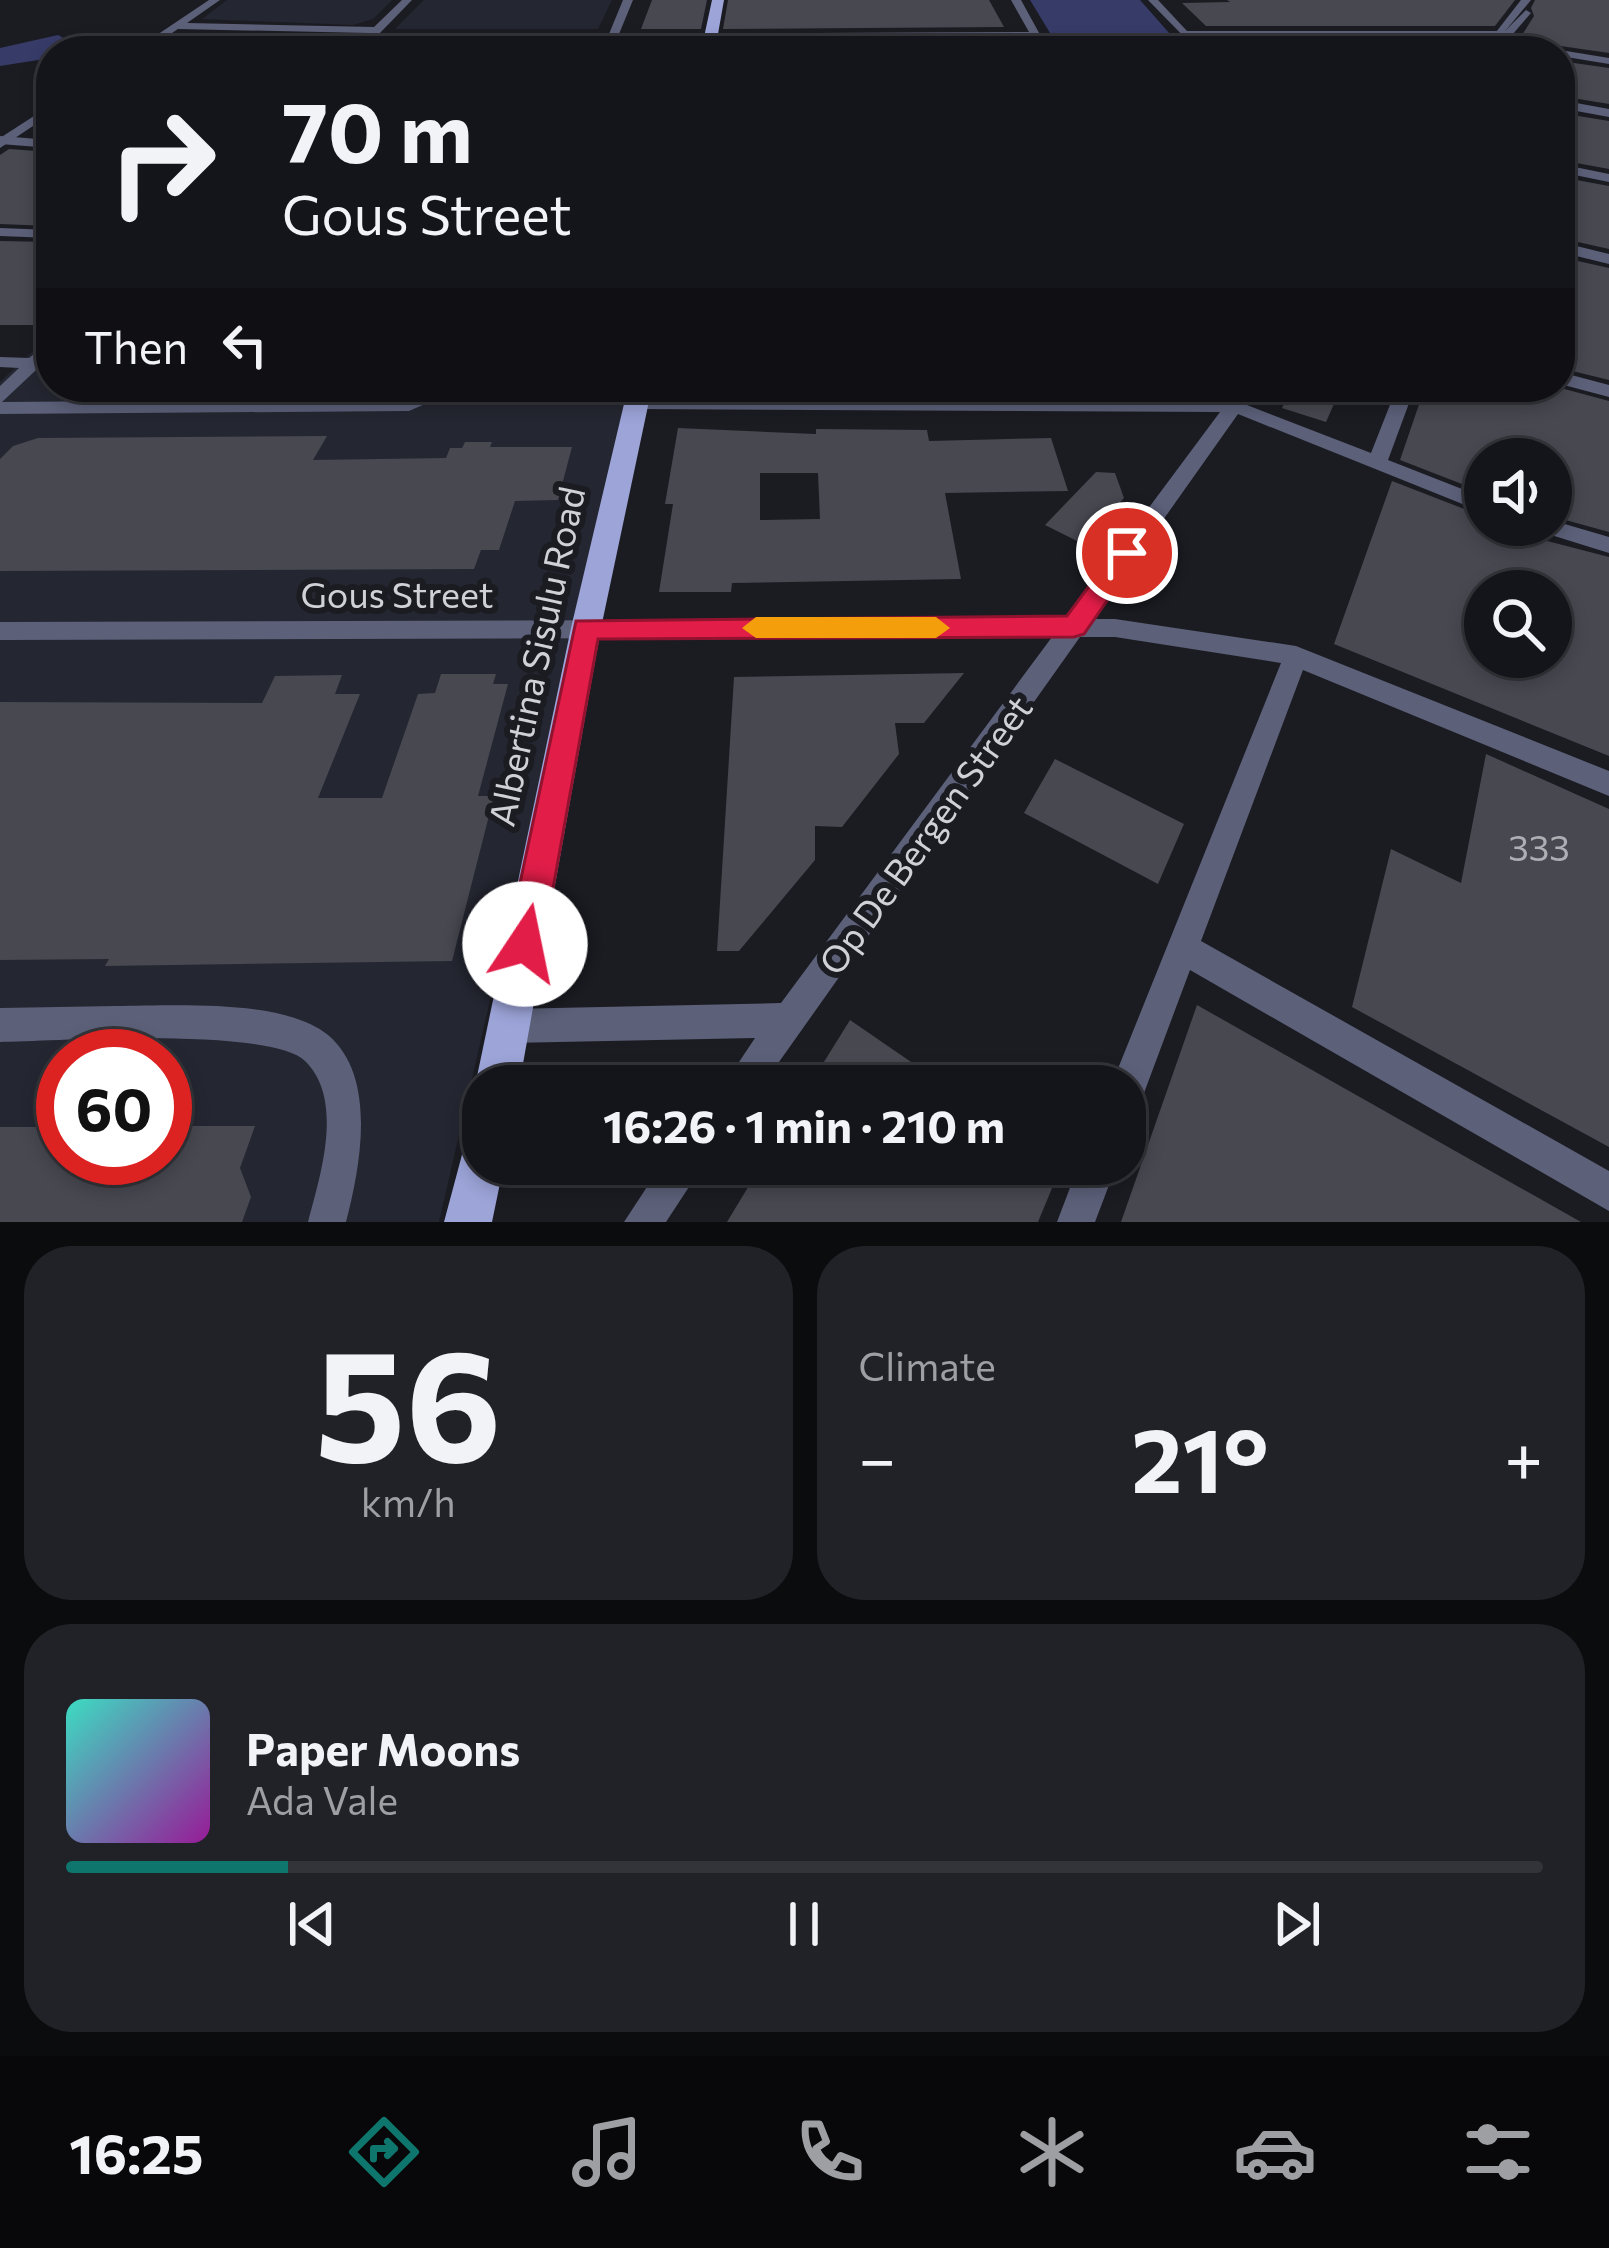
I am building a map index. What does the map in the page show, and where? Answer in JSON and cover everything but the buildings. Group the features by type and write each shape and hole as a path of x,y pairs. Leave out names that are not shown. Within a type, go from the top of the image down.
{"main road":[{"path":"711,35 718,0"},
{"name":"Albertina Sisulu Road","path":"501,1065 586,628 636,402"},
{"path":"468,1222 476,1185"}],"street":[{"path":"161,36 215,0"},
{"path":"373,34 407,0"},
{"path":"614,36 628,0"},
{"path":"662,36 1035,35 1016,0"},
{"path":"1153,0 1186,34 1276,36"},
{"path":"1504,36 1526,7"},
{"path":"176,26 534,36"},
{"path":"1575,55 1609,61"},
{"path":"1575,107 1609,113"},
{"path":"2,141 36,119"},
{"path":"2,141 36,143"},
{"path":"1575,171 1609,178"},
{"path":"0,232 36,233"},
{"path":"1575,251 1609,259"},
{"path":"0,397 36,359"},
{"path":"0,362 32,363"},
{"path":"1575,382 1609,391"},
{"path":"0,408 418,402"},
{"name":"Op De Bergen Street","path":"756,1065 1074,626 1229,402"},
{"path":"1243,402 1376,465 1464,498"},
{"path":"1376,465 1400,402"},
{"path":"1572,534 1609,545"},
{"name":"Gous Street","path":"0,632 1114,628 1296,656 1609,784"},
{"path":"1137,1065 1296,656"},
{"path":"1183,948 1609,1192"},
{"path":"509,1026 789,1020"},
{"path":"0,1025 233,1024 290,1032 314,1045 330,1067 344,1118 343,1163 327,1222"},
{"path":"644,1222 670,1185"},
{"path":"1076,1222 1090,1185"}],"shaded area":[{"path":"227,0 392,0 373,19 353,25 202,19"},
{"path":"424,0 612,0 598,29 395,29"},
{"path":"1030,0 1140,0 1172,36 1052,36"},
{"path":"36,40 36,60 0,66 0,48"},
{"path":"36,348 36,402 628,402 475,1065 462,1065 462,1122 439,1222 0,1222 0,382"}],"slow traffic":[{"path":"756,628 936,628"}],"route":[{"path":"525,944 586,628 1074,626 1127,553"}]}
